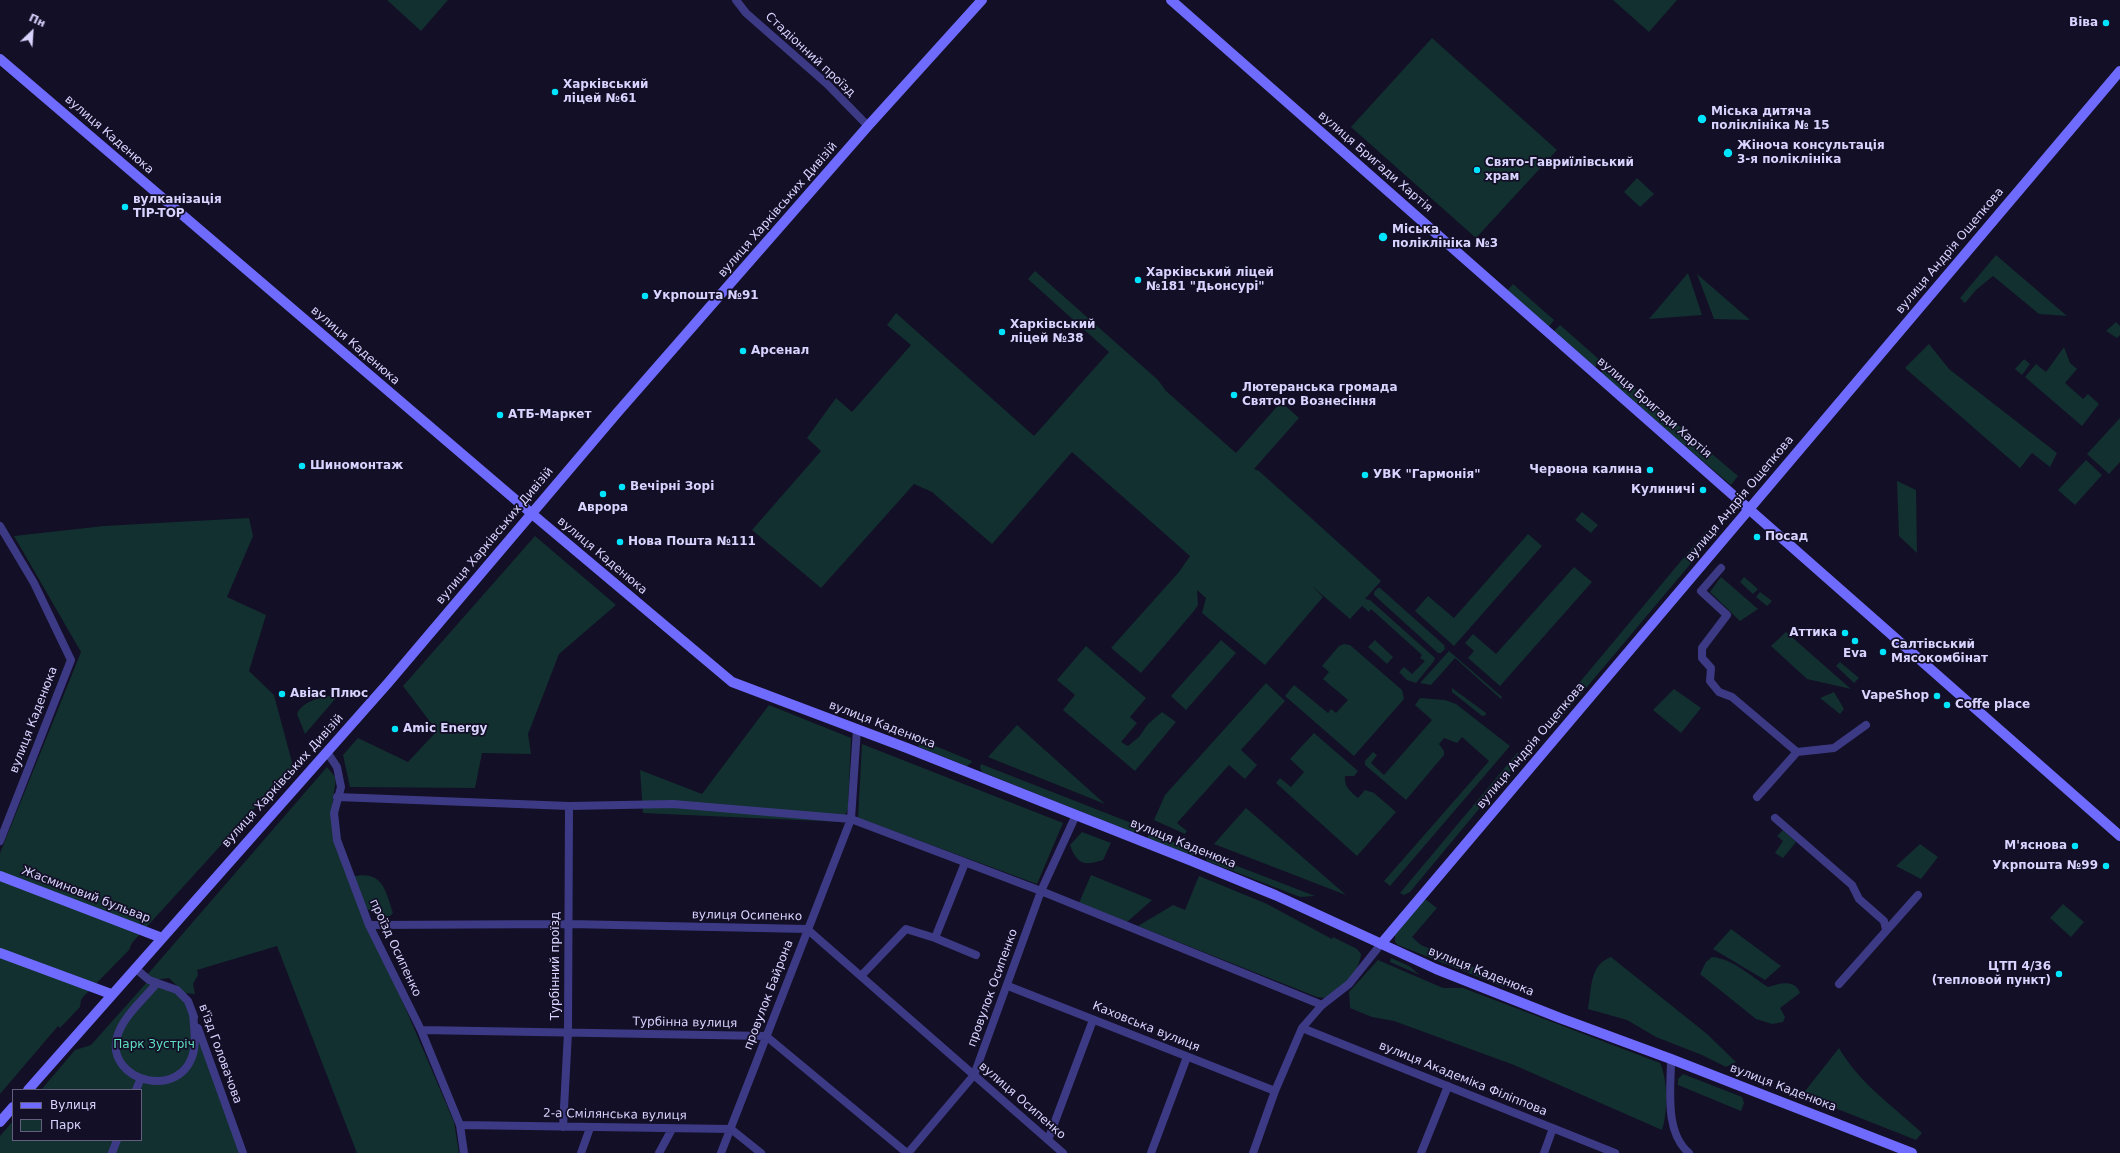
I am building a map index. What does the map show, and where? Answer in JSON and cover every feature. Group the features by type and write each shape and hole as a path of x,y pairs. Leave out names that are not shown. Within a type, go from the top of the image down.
{"street":[{"name":"Стадіонний проїзд","path":"736,0 746,13 827,84 868,126"},
{"name":"вулиця Харківських Дивізій","path":"29,1089 111,994 388,683 531,513 868,126 982,0"},
{"name":"вулиця Бригади Хартія","path":"1171,0 2120,836"},
{"name":"вулиця Каденюка","path":"0,59 531,513 732,682 857,729 1076,815 1274,895 1381,944 1560,1018 1671,1059 1912,1153"},
{"name":"вулиця Андрія Ощепкова","path":"1381,944 2120,71"},
{"name":"вулиця Каденюка","path":"0,526 34,583 71,660 0,841"},
{"path":"1721,568 1701,591 1727,615 1702,648 1700,654 1711,668 1710,681 1720,692 1732,697 1797,752"},
{"path":"1757,797 1797,752 1834,748 1866,725"},
{"name":"провулок Байрона","path":"721,1153 851,819 857,729"},
{"name":"проїзд Осипенко","path":"327,752 337,767 340,787 334,813 337,840 369,925 421,1030 460,1125 464,1153"},
{"path":"337,797 569,806 674,804 851,819 1041,891 1322,1005"},
{"name":"Турбінний проїзд","path":"563,1127 568,1032 569,806"},
{"name":"провулок Осипенко","path":"908,1153 974,1075 1008,986 1041,891 1076,815"},
{"path":"1775,818 1852,885 1859,899 1884,921 1886,930"},
{"path":"935,938 966,863"},
{"name":"Жасминовий бульвар","path":"0,876 162,938"},
{"path":"1839,984 1918,895"},
{"name":"вулиця Осипенко","path":"369,925 569,924 808,930 1063,1153"},
{"path":"861,976 906,928 976,955"},
{"path":"1253,1153 1275,1091 1302,1028 1322,1005 1349,984 1381,944"},
{"path":"0,953 111,994"},
{"name":"в'їзд Головачова","path":"135,968 149,980 177,990 188,1000 243,1153"},
{"path":"158,983 123,1024 116,1042 117,1052 126,1069 141,1078 154,1082 168,1081 187,1067 191,1059 195,1043 192,1014"},
{"name":"Каховська вулиця","path":"1008,986 1275,1091"},
{"path":"1048,1140 1093,1020"},
{"name":"вулиця Академіка Філіппова","path":"1302,1028 1615,1153"},
{"name":"Турбінна вулиця","path":"421,1030 766,1036"},
{"path":"766,1036 908,1153"},
{"path":"1151,1153 1187,1057"},
{"path":"1671,1059 1672,1125 1684,1151"},
{"path":"136,1089 141,1078"},
{"path":"1420,1153 1448,1086"},
{"path":"0,1122 12,1108"},
{"name":"2-а Смілянська вулиця","path":"460,1125 731,1129"},
{"path":"581,1153 590,1128"},
{"path":"1544,1153 1553,1128"},
{"path":"659,1153 672,1129"},
{"path":"731,1129 761,1153"},
{"path":"112,1153 117,1141"}],"green space":[{"path":"387,0 448,0 421,31"},
{"path":"1613,0 1677,0 1649,32"},
{"path":"1432,38 1557,150 1476,238 1351,127"},
{"path":"1637,178 1654,194 1640,207 1624,192"},
{"path":"1996,255 2067,316 2039,314 1993,276 1976,290 1965,303 1960,298"},
{"path":"1035,271 1158,380 1166,391 1236,453 1281,402 1299,418 1254,469 1259,471 1381,581 1365,599 1370,600 1435,658 1416,683 1407,680 1399,672 1404,667 1412,674 1425,661 1420,658 1422,655 1371,609 1369,612 1362,606 1350,619 1312,586 1323,597 1265,665 1202,613 1206,598 1197,590 1198,605 1194,611 1141,673 1111,648 1179,572 1190,556 1072,452 992,544 932,492 914,484 821,588 752,530 821,451 807,438 836,398 852,412 911,345 887,325 896,313 1034,436 1109,352 1028,279"},
{"path":"1688,273 1702,315 1649,319"},
{"path":"1697,274 1750,320 1714,319"},
{"path":"1513,284 1554,320 1548,328 1506,292"},
{"path":"2116,322 2120,326 2120,335 2117,338 2106,331"},
{"path":"1560,325 1601,361 1594,368 1553,332"},
{"path":"1929,344 1949,369 2057,453 2050,467 2032,453 2020,468 1905,368"},
{"path":"2064,347 2070,363 2077,369 2065,383 2083,399 2088,394 2099,404 2082,426 2025,377 2036,364 2046,372"},
{"path":"2024,359 2030,364 2022,375 2015,369"},
{"path":"1607,365 1738,476 1731,485 1600,374"},
{"path":"2120,418 2120,462 2109,474 2087,454"},
{"path":"2086,460 2102,475 2075,505 2058,490"},
{"path":"1897,481 1916,490 1917,553 1899,536"},
{"path":"1582,512 1598,525 1591,533 1575,520"},
{"path":"249,518 253,536 227,597 266,615 249,671 274,695 293,766 132,943 129,950 83,997 80,1007 60,1028 58,1026 0,1094 0,853 81,652 14,536 104,526"},
{"path":"1706,531 1713,537 1550,731 1544,725"},
{"path":"1528,534 1542,546 1454,646 1415,611 1428,596 1454,618"},
{"path":"535,536 616,605 559,654 528,734 531,754 482,753 475,788 350,787 343,755 358,738 408,762 437,731 403,686"},
{"path":"1574,567 1592,582 1500,686 1468,658 1474,651 1465,643 1473,634 1496,654"},
{"path":"1721,577 1758,609 1740,621 1710,592"},
{"path":"1744,577 1758,589 1753,594 1740,582"},
{"path":"1380,588 1444,645 1445,649 1441,653 1438,653 1374,595 1374,592"},
{"path":"1760,592 1772,601 1767,606 1756,597"},
{"path":"1786,632 1851,689 1807,679 1771,646"},
{"path":"1221,640 1236,653 1186,710 1171,696"},
{"path":"1375,640 1393,657 1387,664 1368,647"},
{"path":"1344,644 1350,645 1402,690 1404,699 1354,756 1285,696 1294,685 1328,713 1331,709 1336,713 1348,700 1323,679 1329,672 1322,666 1339,646"},
{"path":"1086,646 1146,698 1130,717 1137,723 1121,742 1128,746 1139,737 1148,724 1162,712 1176,722 1135,771 1063,710 1075,695 1057,680"},
{"path":"1449,651 1502,697 1501,699 1455,658 1431,685 1420,683"},
{"path":"1840,662 1859,678 1854,683 1836,666"},
{"path":"1266,683 1285,701 1241,750 1257,765 1245,779 1229,765 1177,823 1187,831 1185,834 1154,820 1165,795"},
{"path":"1452,688 1486,713 1486,715 1482,716 1452,692"},
{"path":"1674,689 1701,708 1681,733 1653,710"},
{"path":"1834,692 1844,709 1840,714 1820,698"},
{"path":"329,696 336,698 305,734 297,714 299,710 311,701"},
{"path":"1420,698 1445,700 1456,704 1510,746 1390,886 1384,881 1489,761 1462,737 1457,743 1444,738 1439,744 1444,751 1444,755 1406,800 1365,765 1365,761 1373,752 1377,755 1371,763 1384,775 1432,720 1415,705"},
{"path":"769,705 851,738 848,809 842,822 643,813 640,770 702,794"},
{"path":"1017,725 1105,804 988,757"},
{"path":"1314,733 1358,771 1354,776 1345,776 1345,783 1352,793 1358,798 1365,790 1374,793 1396,812 1357,856 1276,783 1280,778 1291,787 1304,772 1290,759"},
{"path":"918,739 972,761 967,766 919,747"},
{"path":"862,744 1063,823 1037,884 858,818"},
{"path":"1518,752 1520,759 1518,762 1410,892 1404,895 1400,893"},
{"path":"981,764 1139,826 1135,833 982,772 980,768"},
{"path":"327,767 336,778 332,807 350,877 361,875 376,878 384,889 393,913 390,916 378,917 361,904 454,1122 459,1153 357,1153 277,946 197,970 198,975 193,984 195,994 184,993 169,978 155,980 147,975"},
{"path":"1246,808 1346,895 1214,844"},
{"path":"1783,830 1796,842 1783,858 1775,853 1783,841 1777,836"},
{"path":"1082,832 1111,843 1103,860 1086,863 1082,862 1076,857 1070,845"},
{"path":"1148,832 1196,851 1192,856 1148,839"},
{"path":"1920,844 1938,857 1921,879 1896,866"},
{"path":"1206,854 1315,896 1300,897 1207,861"},
{"path":"1091,875 1152,900 1127,922 1079,903"},
{"path":"1199,876 1267,904 1332,939 1333,937 1357,949 1361,954 1357,968 1348,980 1337,990 1325,998 1317,997 1138,926 1173,905 1185,910"},
{"path":"1425,899 1437,908 1412,937 1421,945 1506,981 1504,987 1398,945 1395,942 1395,935"},
{"path":"2063,904 2084,922 2071,937 2050,918"},
{"path":"1731,929 1781,966 1765,980 1713,949"},
{"path":"1611,957 1707,1034 1736,1062 1726,1067 1702,1055 1656,1037 1627,1020 1588,1009 1591,985 1595,971 1604,961"},
{"path":"1712,957 1720,958 1735,964 1768,987 1782,983 1795,986 1800,993 1780,1008 1785,1017 1783,1022 1772,1024 1756,1019 1700,974 1706,962"},
{"path":"1391,958 1409,966 1420,975 1390,962"},
{"path":"1378,960 1443,988 1463,988 1660,1063 1665,1078 1666,1087 1666,1106 1662,1130 1514,1065 1394,1021 1372,1017 1350,1008 1349,992"},
{"name":"Парк Зустріч","path":"149,980 177,990 188,1001 243,1153 0,1153 0,1136 12,1122 12,1141 142,1141 142,1089 42,1089 75,1050 91,1045"},
{"path":"1839,1048 1847,1061 1866,1083 1922,1133 1916,1140 1802,1095"},
{"path":"1683,1074 1742,1097 1744,1103 1741,1111 1678,1085 1678,1079"}],"place":[{"name":"Віва","path":"2106,23"},
{"name":"Харківський ліцей №61","path":"555,92"},
{"name":"Міська дитяча поліклініка № 15","path":"1702,119"},
{"name":"Жіноча консультація 3-я поліклініка","path":"1728,153"},
{"name":"Свято-Гавриїлівський храм","path":"1477,170"},
{"name":"вулканізація TIP-TOP","path":"125,207"},
{"name":"Міська поліклініка №3","path":"1383,237"},
{"name":"Харківський ліцей №181 \"Дьонсурі\"","path":"1138,280"},
{"name":"Укрпошта №91","path":"645,296"},
{"name":"Харківський ліцей №38","path":"1002,332"},
{"name":"Арсенал","path":"743,351"},
{"name":"Лютеранська громада Святого Вознесіння","path":"1234,395"},
{"name":"АТБ-Маркет","path":"500,415"},
{"name":"Шиномонтаж","path":"302,466"},
{"name":"Червона калина","path":"1650,470"},
{"name":"УВК \"Гармонія\"","path":"1365,475"},
{"name":"Вечірні Зорі","path":"622,487"},
{"name":"Кулиничі","path":"1703,490"},
{"name":"Аврора","path":"603,494"},
{"name":"Посад","path":"1757,537"},
{"name":"Нова Пошта №111","path":"620,542"},
{"name":"Аттика","path":"1845,633"},
{"name":"Eva","path":"1855,641"},
{"name":"Салтівський Мясокомбінат","path":"1883,652"},
{"name":"Авіас Плюс","path":"282,694"},
{"name":"VapeShop","path":"1937,696"},
{"name":"Coffe place","path":"1947,705"},
{"name":"Amic Energy","path":"395,729"},
{"name":"М'яснова","path":"2075,846"},
{"name":"Укрпошта №99","path":"2106,866"},
{"name":"ЦТП 4/36 (тепловой пункт)","path":"2059,974"}]}
